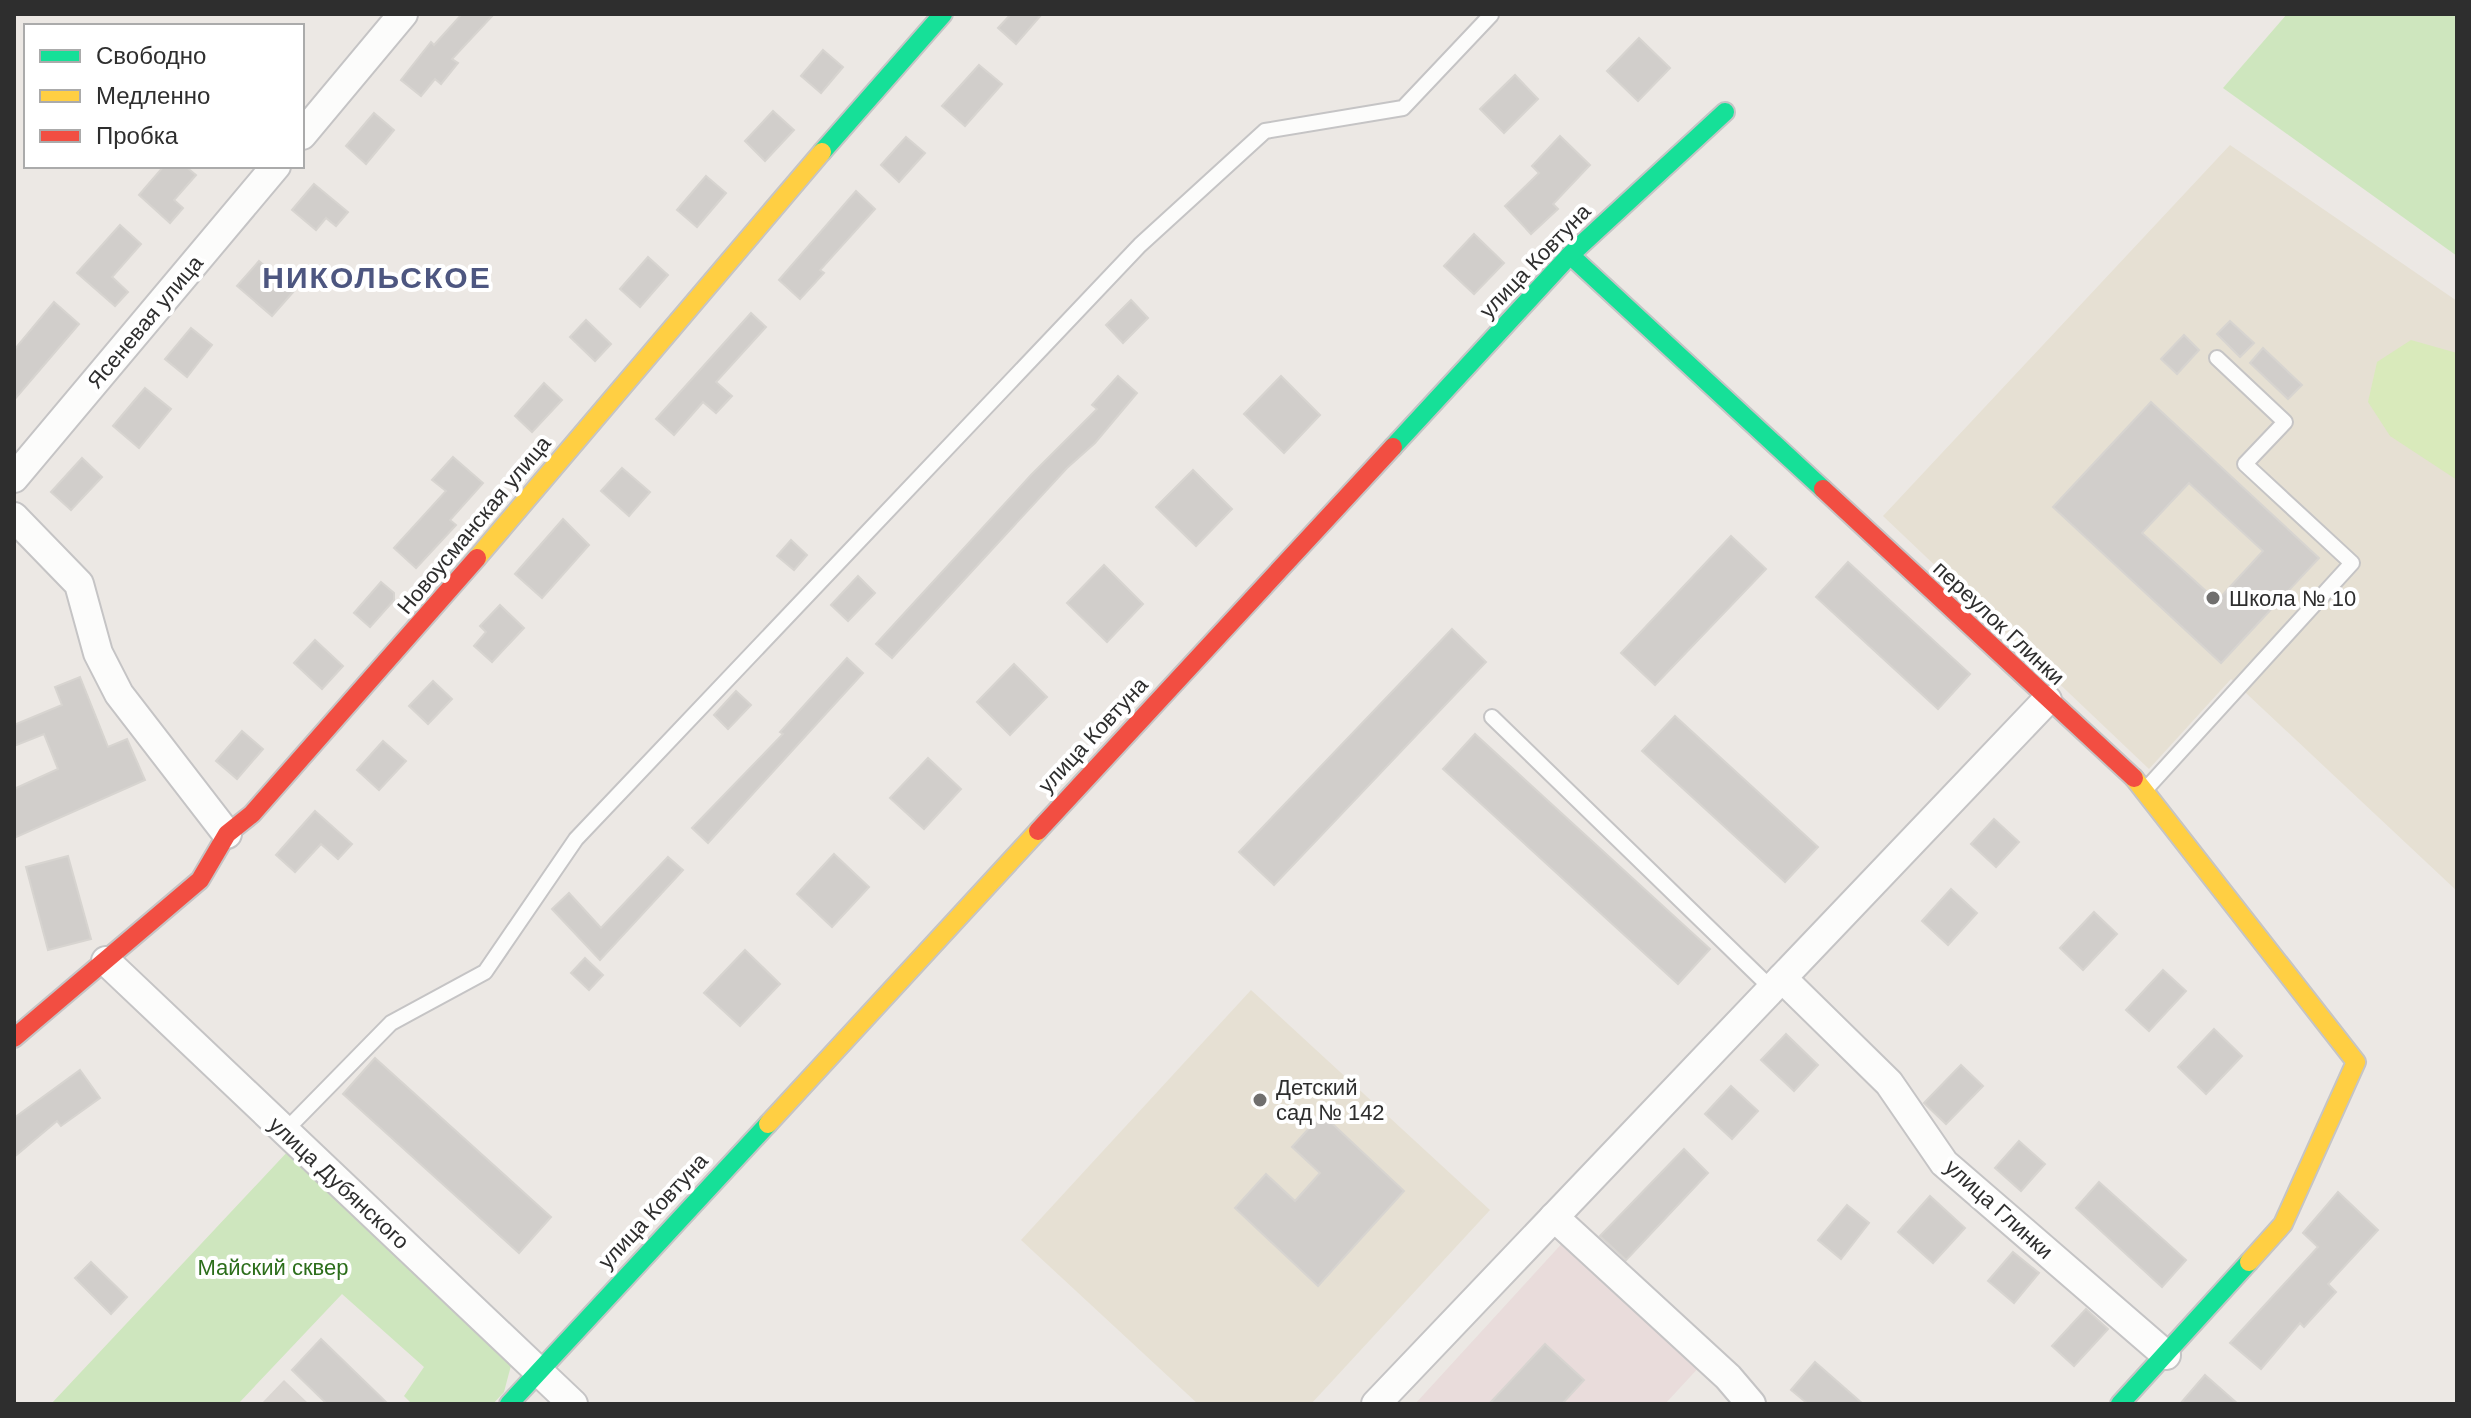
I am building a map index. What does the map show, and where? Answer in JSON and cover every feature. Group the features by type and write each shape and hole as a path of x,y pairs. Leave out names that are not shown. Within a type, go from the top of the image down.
{"street":[{"path":"304,133 403,14"},
{"name":"Новоусманская улица","path":"14,1038 200,880 227,834 252,814 394,656 871,94 943,14"},
{"name":"улица Ковтуна","path":"509,1404 1570,255 1725,112"},
{"name":"Ясеневая улица","path":"14,478 274,168"},
{"name":"переулок Глинки","path":"1570,255 2146,789 2356,1062 2283,1224 2166,1355"},
{"path":"14,517 79,584 98,653 119,694 227,834"},
{"path":"1376,1404 2047,700"},
{"name":"улица Дубянского","path":"106,961 573,1404"},
{"name":"улица Глинки","path":"1777,984 1889,1083 1944,1163 2166,1355"},
{"path":"1554,1217 1728,1377 1751,1404"},
{"path":"2120,1404 2166,1355"}],"lane":[{"path":"285,1131 391,1023 485,972 576,839 1152,235 1265,131 1403,108 1491,15"},
{"path":"2146,789 2352,563 2245,464 2285,422 2217,358"},
{"path":"1492,717 1777,984"}],"shaded area":[{"name":"Школа № 10","path":"2230,145 2457,301 2457,891 2231,679 2149,769 1883,516"},
{"name":"Детский сад № 142","path":"1251,990 1490,1210 1311,1404 1198,1404 1021,1240"},
{"path":"1566,1239 1702,1364 1665,1404 1415,1404"},
{"path":"284,1380 309,1404 261,1404"}],"green space":[{"path":"2287,14 2457,14 2457,256 2223,88"},
{"path":"2411,340 2457,353 2457,480 2390,436 2368,402 2377,362"},
{"name":"Майский сквер","path":"290,1149 513,1358 504,1392 493,1404 412,1404 404,1396 424,1367 342,1294 238,1404 51,1404"}],"building":[{"path":"462,14 494,14 452,59 458,63 441,84 435,79 421,96 401,80 431,42 434,45"},
{"path":"1011,14 1042,14 1016,44 998,28"},
{"path":"1639,38 1670,68 1638,101 1607,71"},
{"path":"823,50 843,67 821,93 801,76"},
{"path":"979,65 1002,84 965,126 942,106"},
{"path":"1515,75 1538,99 1504,133 1480,109"},
{"path":"773,111 794,130 765,161 745,141"},
{"path":"374,113 394,130 366,164 346,146"},
{"path":"1560,136 1590,165 1553,204 1558,209 1531,234 1505,206 1539,173 1532,166"},
{"path":"906,137 925,153 899,182 881,165"},
{"path":"162,168 187,168 196,175 174,200 183,208 170,223 139,195"},
{"path":"706,176 726,193 697,227 677,210"},
{"path":"314,184 348,212 336,226 326,218 316,230 292,210"},
{"path":"856,191 875,209 820,270 824,273 800,299 779,280"},
{"path":"120,225 141,244 112,277 128,292 115,306 77,273"},
{"path":"1474,234 1504,263 1474,294 1444,266"},
{"path":"648,257 668,275 640,307 620,289"},
{"path":"259,261 294,291 272,316 237,286"},
{"path":"1131,300 1148,318 1123,343 1106,325"},
{"path":"54,302 79,324 14,400 14,350"},
{"path":"751,313 766,327 716,382 732,396 716,413 703,402 674,435 656,419"},
{"path":"586,320 611,344 595,361 570,337"},
{"path":"2230,321 2254,343 2240,357 2217,334"},
{"path":"191,328 212,345 187,377 165,359"},
{"path":"2184,335 2199,350 2177,374 2161,359"},
{"path":"2263,348 2302,385 2288,399 2250,363"},
{"path":"1118,376 1137,393 1095,443 1067,468 892,658 876,644 1031,475 1097,409 1092,405"},
{"path":"1281,376 1320,415 1284,453 1244,414"},
{"path":"544,383 562,400 532,432 515,416"},
{"path":"145,388 171,409 139,448 113,426"},
{"path":"2151,402 2319,558 2221,663 2053,507","holes":["2189,483 2263,551 2217,601 2142,533"]},
{"path":"453,457 483,483 450,520 456,525 416,568 394,548 446,491 432,480"},
{"path":"82,458 102,477 71,510 51,492"},
{"path":"622,468 650,492 629,516 601,491"},
{"path":"1193,470 1232,509 1196,546 1156,507"},
{"path":"563,519 589,545 542,598 515,574"},
{"path":"1731,536 1766,569 1655,685 1621,653"},
{"path":"791,540 807,555 794,570 777,556"},
{"path":"1848,562 1970,674 1938,709 1816,597"},
{"path":"1104,565 1143,604 1107,642 1067,603"},
{"path":"858,576 875,593 848,621 831,605"},
{"path":"381,582 394,593 394,600 370,627 354,613"},
{"path":"500,605 524,628 492,662 474,646 486,632 480,626"},
{"path":"1452,629 1486,662 1274,885 1239,852"},
{"path":"315,640 343,666 322,689 294,663"},
{"path":"847,658 863,673 708,843 692,828 783,734 780,732"},
{"path":"1014,664 1047,697 1010,735 977,702"},
{"path":"80,677 108,747 127,739 145,780 14,838 14,789 58,769 44,734 14,746 14,725 62,705 55,687"},
{"path":"433,681 452,699 428,724 409,706"},
{"path":"736,691 751,705 728,729 714,715"},
{"path":"1675,716 1818,847 1785,882 1642,751"},
{"path":"242,731 263,749 237,779 216,761"},
{"path":"1475,734 1710,949 1678,984 1443,769"},
{"path":"383,741 406,761 379,790 357,770"},
{"path":"928,758 961,789 924,829 890,798"},
{"path":"315,811 352,844 338,859 321,844 295,872 276,855"},
{"path":"1994,819 2019,842 1996,867 1971,844"},
{"path":"834,854 869,887 832,927 797,894"},
{"path":"68,856 91,939 48,950 26,867"},
{"path":"668,857 683,870 600,960 552,909 569,893 601,928"},
{"path":"1951,889 1977,913 1948,945 1922,921"},
{"path":"2094,912 2117,934 2083,970 2060,948"},
{"path":"745,950 780,984 740,1026 704,993"},
{"path":"585,958 603,975 589,990 571,973"},
{"path":"2163,970 2186,991 2149,1031 2126,1010"},
{"path":"2214,1029 2242,1056 2206,1094 2178,1067"},
{"path":"1786,1034 1818,1065 1794,1091 1761,1060"},
{"path":"375,1058 551,1217 519,1253 343,1094"},
{"path":"1961,1065 1983,1086 1946,1124 1924,1103"},
{"path":"80,1070 100,1098 61,1126 57,1121 14,1157 14,1118"},
{"path":"1731,1086 1758,1111 1732,1139 1705,1114"},
{"path":"1322,1114 1404,1191 1318,1286 1235,1208 1266,1174 1295,1201 1320,1173 1292,1147"},
{"path":"2019,1141 2045,1164 2021,1191 1995,1168"},
{"path":"1684,1149 1708,1173 1626,1260 1600,1236"},
{"path":"2099,1182 2186,1260 2162,1287 2076,1208"},
{"path":"2338,1192 2378,1230 2328,1284 2336,1292 2304,1327 2300,1323 2261,1369 2230,1343 2318,1247 2303,1233"},
{"path":"1930,1196 1965,1228 1933,1263 1898,1232"},
{"path":"1847,1205 1869,1223 1841,1259 1818,1240"},
{"path":"2013,1252 2039,1273 2014,1303 1988,1281"},
{"path":"91,1262 127,1297 111,1314 75,1278"},
{"path":"2086,1309 2108,1329 2074,1366 2052,1346"},
{"path":"321,1339 388,1404 327,1404 292,1370"},
{"path":"1545,1344 1584,1380 1562,1404 1489,1404"},
{"path":"1815,1362 1863,1404 1808,1404 1791,1390"},
{"path":"2205,1375 2238,1404 2180,1404"}],"traffic: fast":[{"path":"822,152 943,14"},
{"path":"1393,447 1570,255 1725,112"},
{"path":"1570,255 1823,489"},
{"path":"509,1404 768,1124"},
{"path":"2120,1404 2249,1262"}],"traffic: slow":[{"path":"477,558 822,152"},
{"path":"2134,778 2356,1062 2283,1224 2249,1262"},
{"path":"768,1124 1038,831"}],"traffic: jam":[{"path":"1038,831 1393,447"},
{"path":"1823,489 2134,778"},
{"path":"14,1038 200,880 227,834 252,814 477,558"}],"place":[{"name":"Школа № 10","path":"2213,598"},
{"name":"Детский сад № 142","path":"1260,1100"}],"district":[{"name":"НИКОЛЬСКОЕ","path":"377,277"}]}
